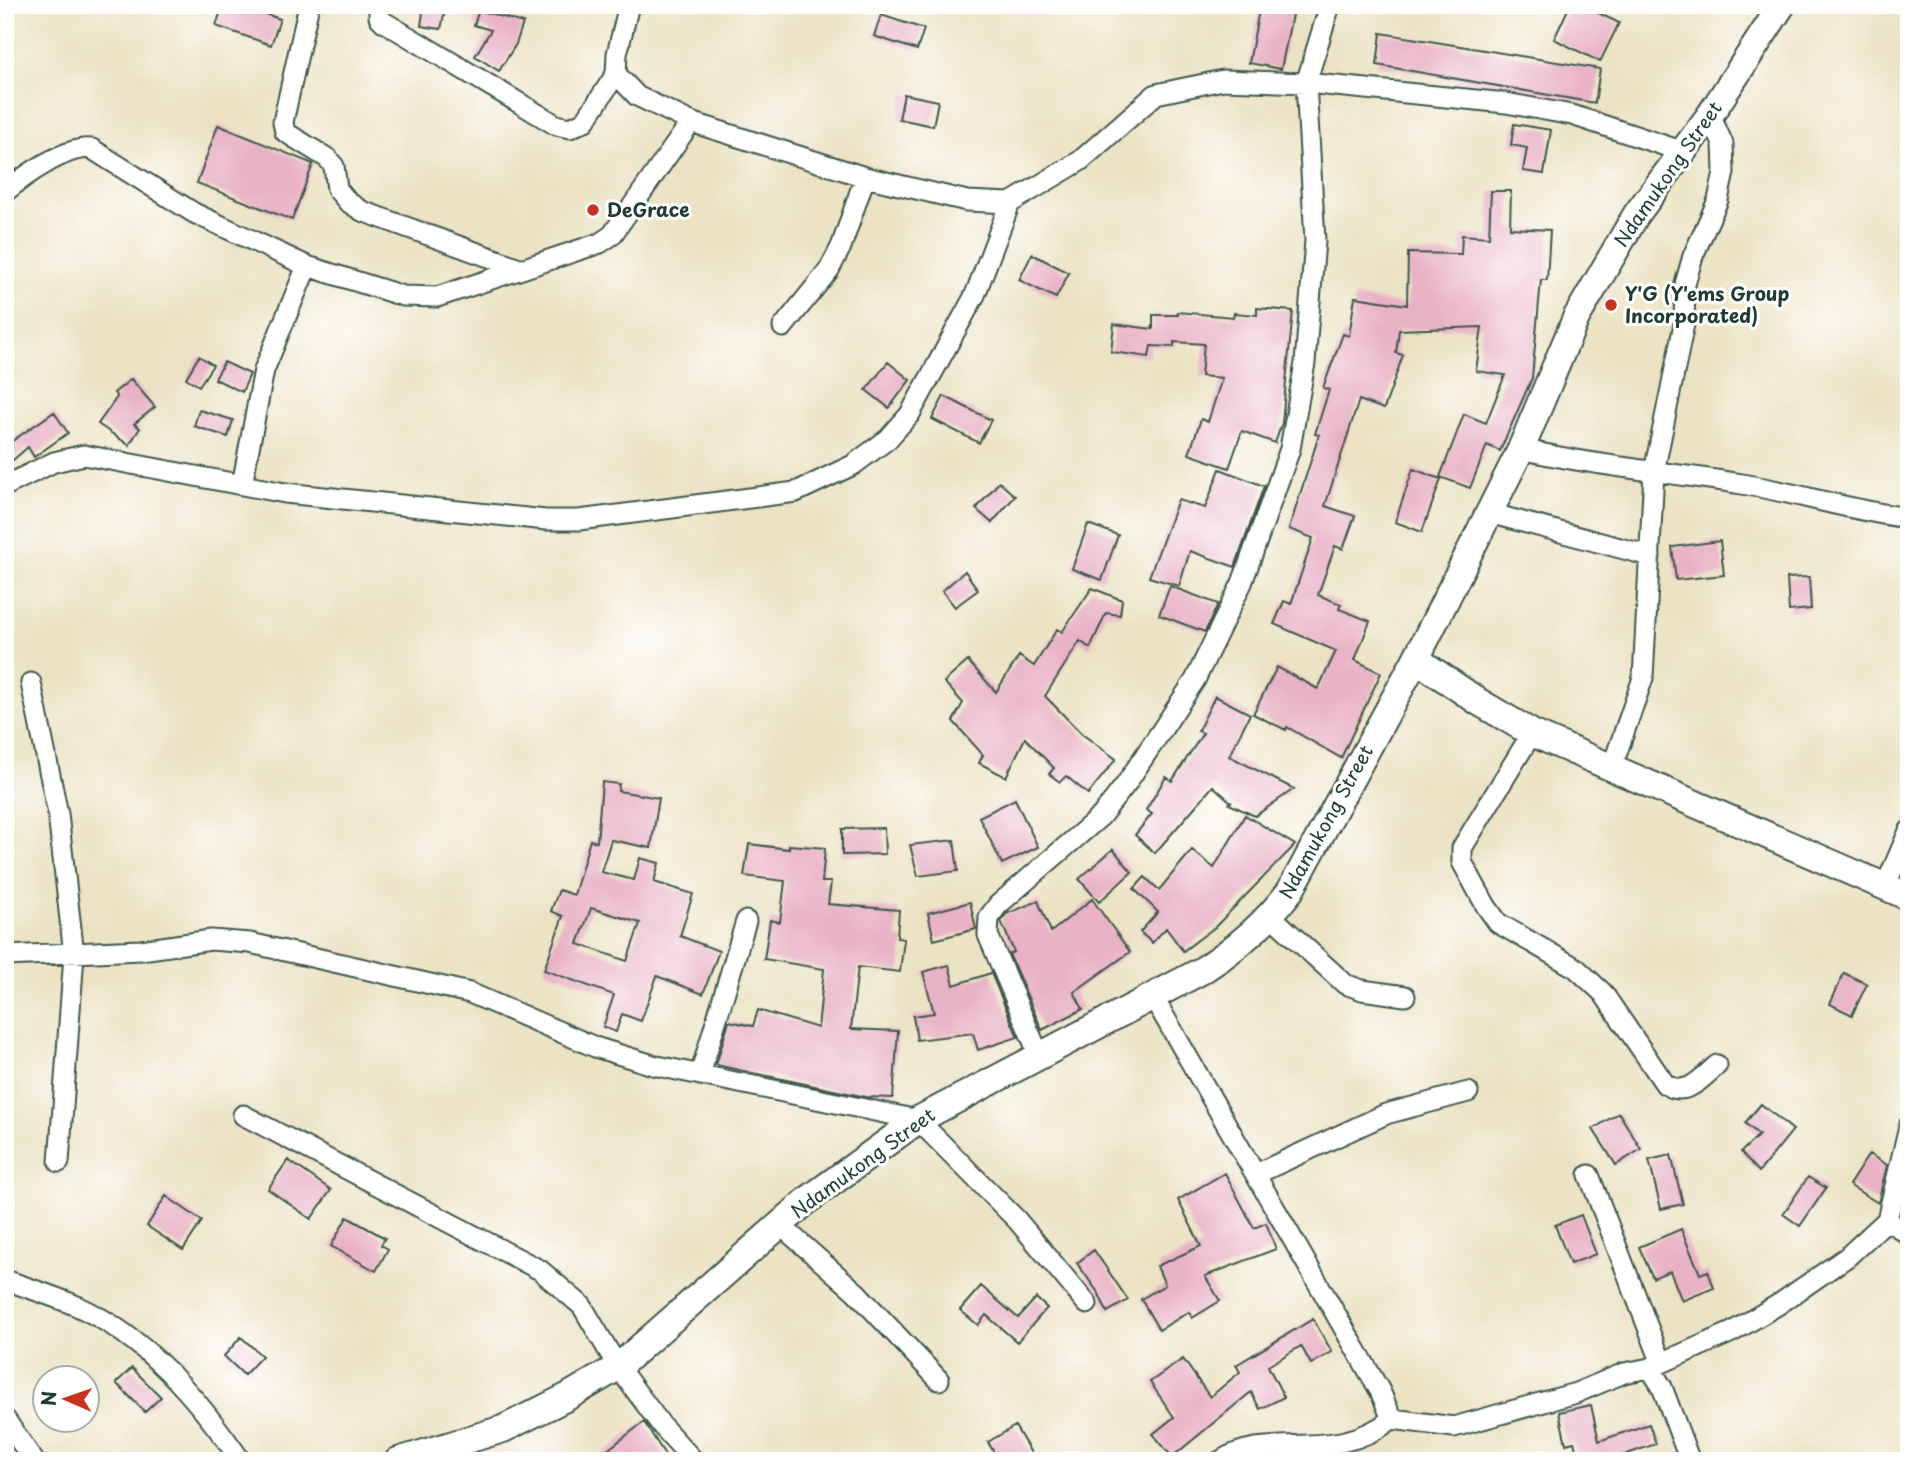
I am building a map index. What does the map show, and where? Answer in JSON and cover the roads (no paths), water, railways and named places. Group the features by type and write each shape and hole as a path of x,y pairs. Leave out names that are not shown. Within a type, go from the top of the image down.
{"main road":[{"name":"Ndamukong Street","path":"398,1461 437,1454 503,1429 567,1398 618,1367 779,1224 918,1120 1152,995 1180,984 1226,956 1271,916 1290,891 1416,659 1521,449 1576,318 1636,215 1710,115 1782,5"},
{"path":"1416,659 1479,702 1532,733 1897,892"}],"street":[{"path":"309,5 283,122 285,132 327,158 334,166 337,189 348,202 362,211 522,269"},
{"path":"379,5 379,17 384,22 556,125 570,128 585,121 615,74 629,5"},
{"path":"1040,1055 988,934 989,917 998,905 1101,816 1126,784 1195,680 1241,583 1290,449 1306,363 1315,241 1306,83 1330,5"},
{"path":"615,74 637,96 691,122 866,177 967,201 1010,204 1080,160 1156,94 1184,86 1223,80 1306,83 1481,100 1546,110 1585,118 1684,152"},
{"path":"1612,767 1643,678 1654,472 1684,324 1685,284 1693,256 1718,200 1724,172 1723,144 1710,115"},
{"path":"5,192 22,179 79,147 92,149 194,213 307,266 419,299 437,297 600,243 612,235 691,122"},
{"path":"783,327 829,270 841,247 866,177"},
{"path":"5,485 54,462 85,455 297,495 546,520 579,520 796,492 852,464 888,439 910,414 975,295 1010,204"},
{"path":"242,485 264,370 307,266"},
{"path":"1521,449 1580,463 1742,484 1865,513 1909,518"},
{"path":"1489,513 1650,556"},
{"path":"31,683 60,824 74,955 59,1162"},
{"path":"1532,733 1462,848 1462,862 1486,906 1498,923 1576,968 1603,993 1665,1084 1674,1090 1688,1089 1717,1065"},
{"path":"1897,892 1909,831"},
{"path":"1271,916 1345,984 1363,990 1405,996"},
{"path":"699,1075 746,921"},
{"path":"5,956 141,950 211,940 250,943 470,992 595,1047 699,1075 918,1120 1017,1220 1087,1304"},
{"path":"1152,995 1380,1391 1392,1419"},
{"path":"1256,1174 1386,1114 1468,1092"},
{"path":"243,1115 540,1270 582,1306 618,1367 662,1426 694,1461"},
{"path":"1220,1461 1229,1455 1262,1448 1352,1442 1379,1429 1392,1419 1454,1427 1576,1393 1732,1332 1779,1304 1847,1257 1887,1220 1909,1126"},
{"path":"1589,1175 1690,1461"},
{"path":"1887,1220 1909,1235"},
{"path":"779,1224 856,1292 939,1380"},
{"path":"5,1280 79,1307 119,1331 189,1391 241,1461"},
{"path":"5,1419 34,1461"}],"place":[{"name":"DeGrace","path":"593,210"},
{"name":"Y'G (Y'ems Group Incorporated)","path":"1611,305"}]}
